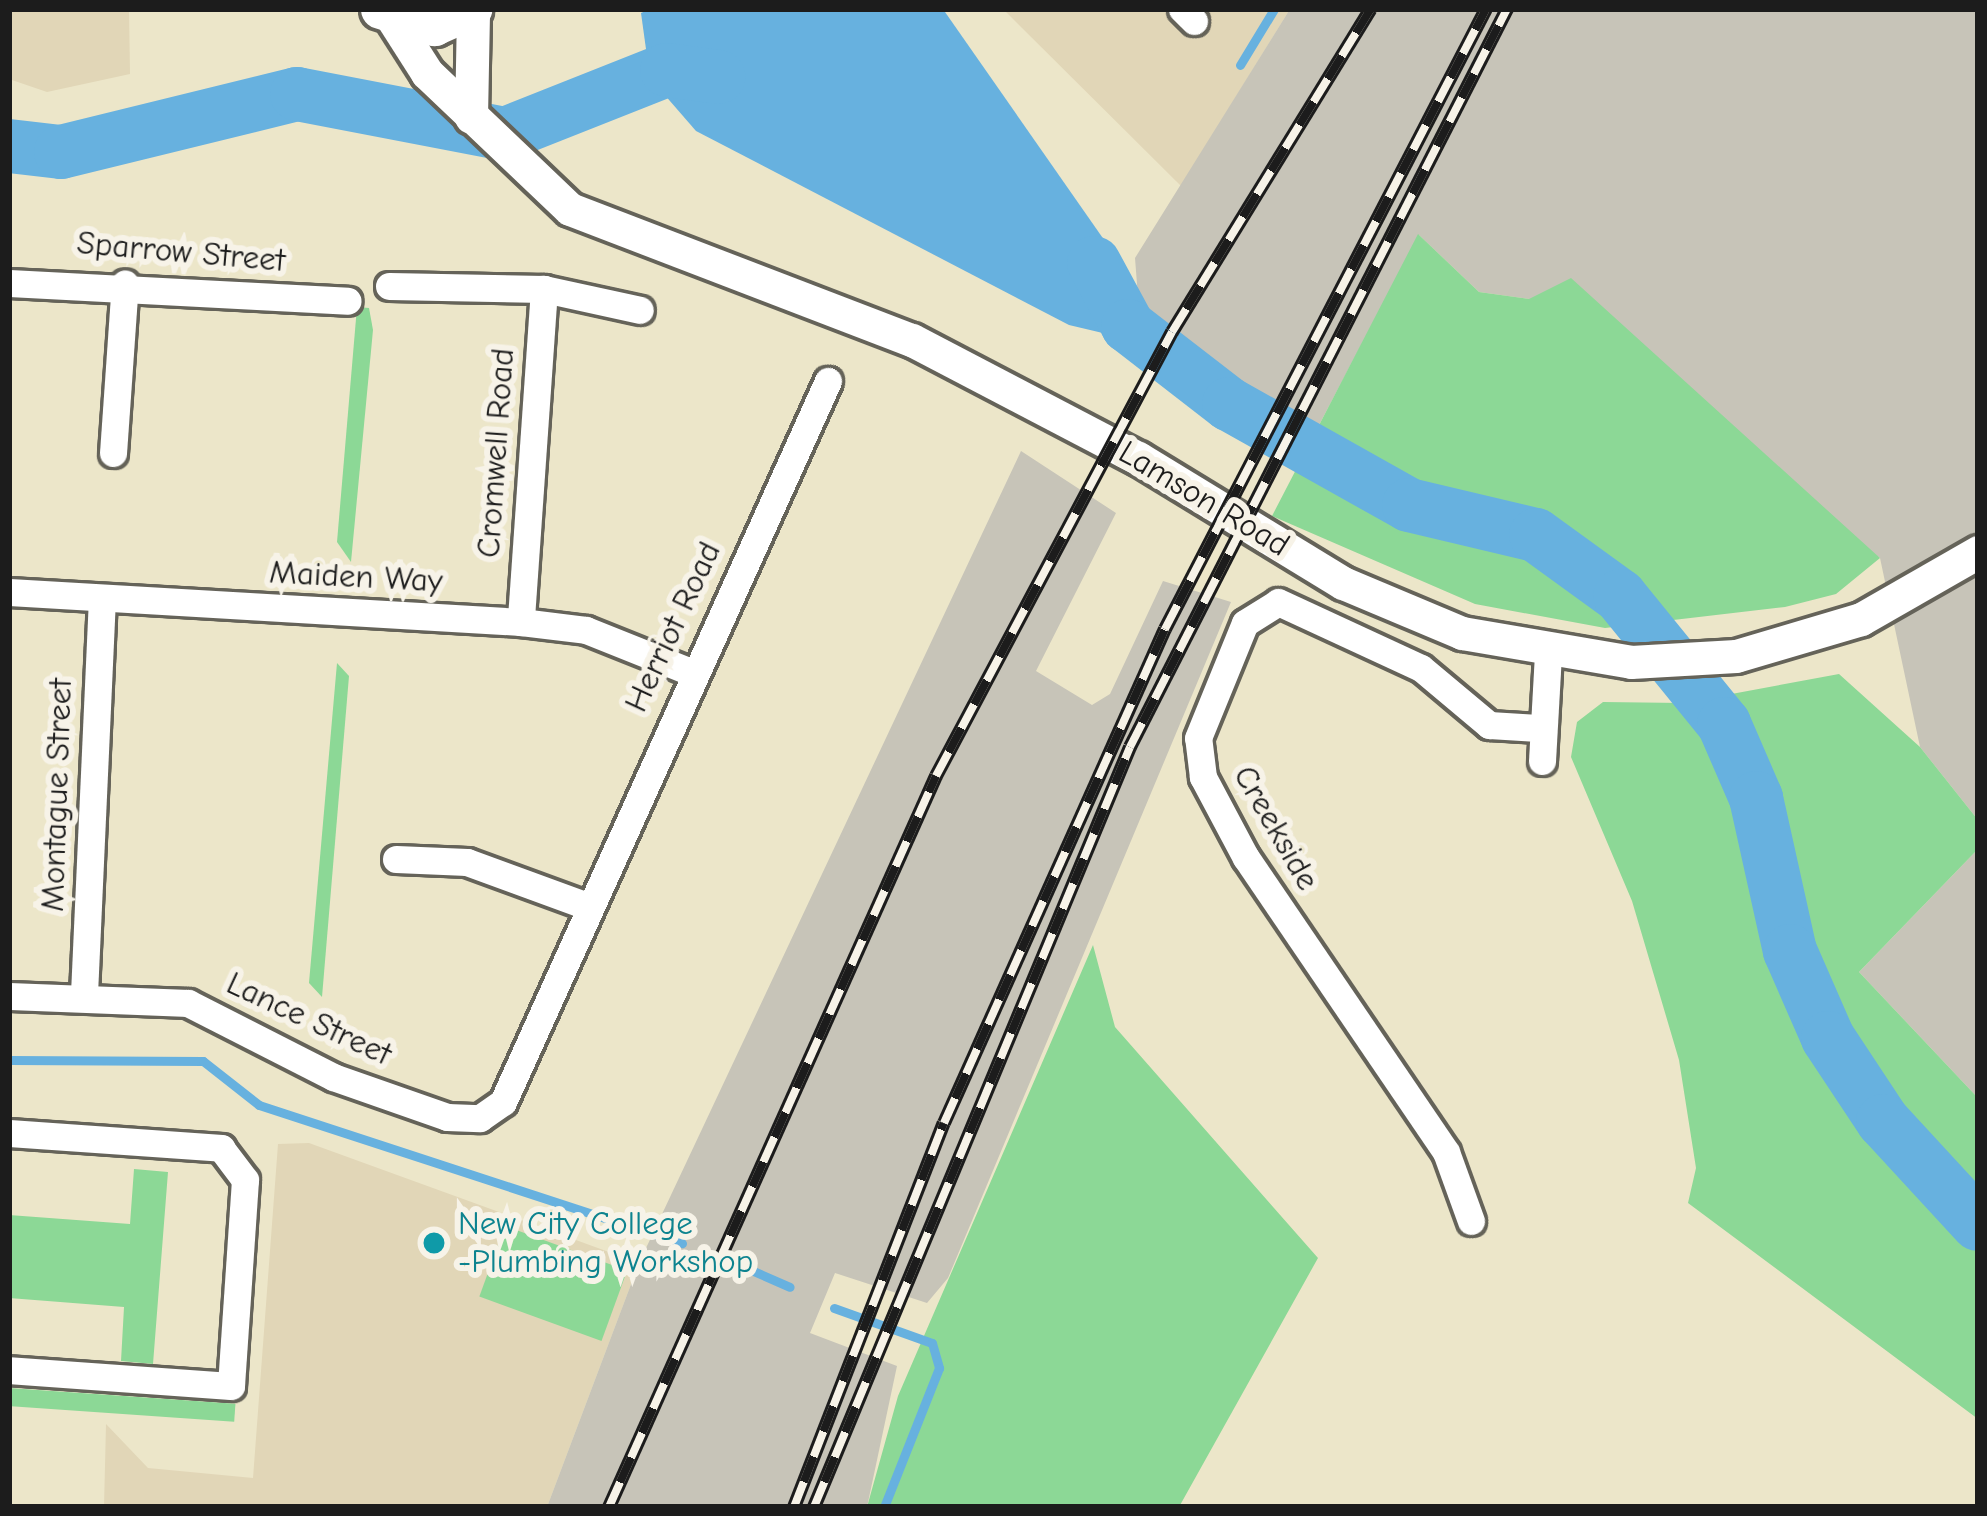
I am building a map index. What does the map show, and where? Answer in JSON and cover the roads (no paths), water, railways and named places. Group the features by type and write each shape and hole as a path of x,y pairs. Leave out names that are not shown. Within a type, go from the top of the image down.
{"main road":[{"path":"386,14 434,26 472,9"}],"street":[{"path":"472,9 472,117"},
{"name":"Lamson Road","path":"386,14 525,178 592,220 912,340 1138,458 1343,583 1462,633 1548,653 1631,662 1736,656 1861,619 1978,551"},
{"name":"Sparrow Street","path":"9,283 124,283 348,301"},
{"path":"113,453 124,283"},
{"path":"389,286 544,289 640,310"},
{"name":"Cromwell Road","path":"521,622 544,289"},
{"name":"Herriot Road","path":"587,906 828,381"},
{"name":"Maiden Way","path":"9,592 521,622 586,630 691,672"},
{"name":"Montague Street","path":"84,994 101,598"},
{"name":"Creekside","path":"1471,1221 1446,1152 1246,858 1202,777 1198,738 1245,623 1278,602 1421,668 1489,725 1538,728"},
{"path":"1543,761 1538,728 1548,653"},
{"path":"396,859 467,862 587,906"},
{"name":"Lance Street","path":"9,996 84,994 188,1003 333,1077 480,1118 502,1102 587,906"},
{"path":"9,1133 221,1148 238,1160 231,1385 9,1370"}],"water":[{"path":"650,9 945,12 1130,277 1128,339 1069,325 696,131 650,78 641,13"}],"waterway":[{"path":"1240,65 1274,9"},
{"path":"9,146 61,152 297,94 505,134 667,70 719,77"},
{"path":"1094,263 1128,326 1229,404 1409,505 1536,535 1620,596 1724,724 1756,798 1790,951 1828,1038 1883,1121 1978,1224"},
{"path":"9,1060 203,1061 259,1105 682,1243"},
{"path":"719,1256 790,1287"},
{"path":"834,1308 932,1343 939,1368 884,1507"}],"railway":[{"path":"609,1507 936,776 1172,332 1371,9"},
{"path":"794,1507 944,1123 1165,629 1486,9"},
{"path":"814,1507 1130,747 1507,9"}],"place":[{"name":"New City College -Plumbing Workshop","path":"434,1243"}]}
